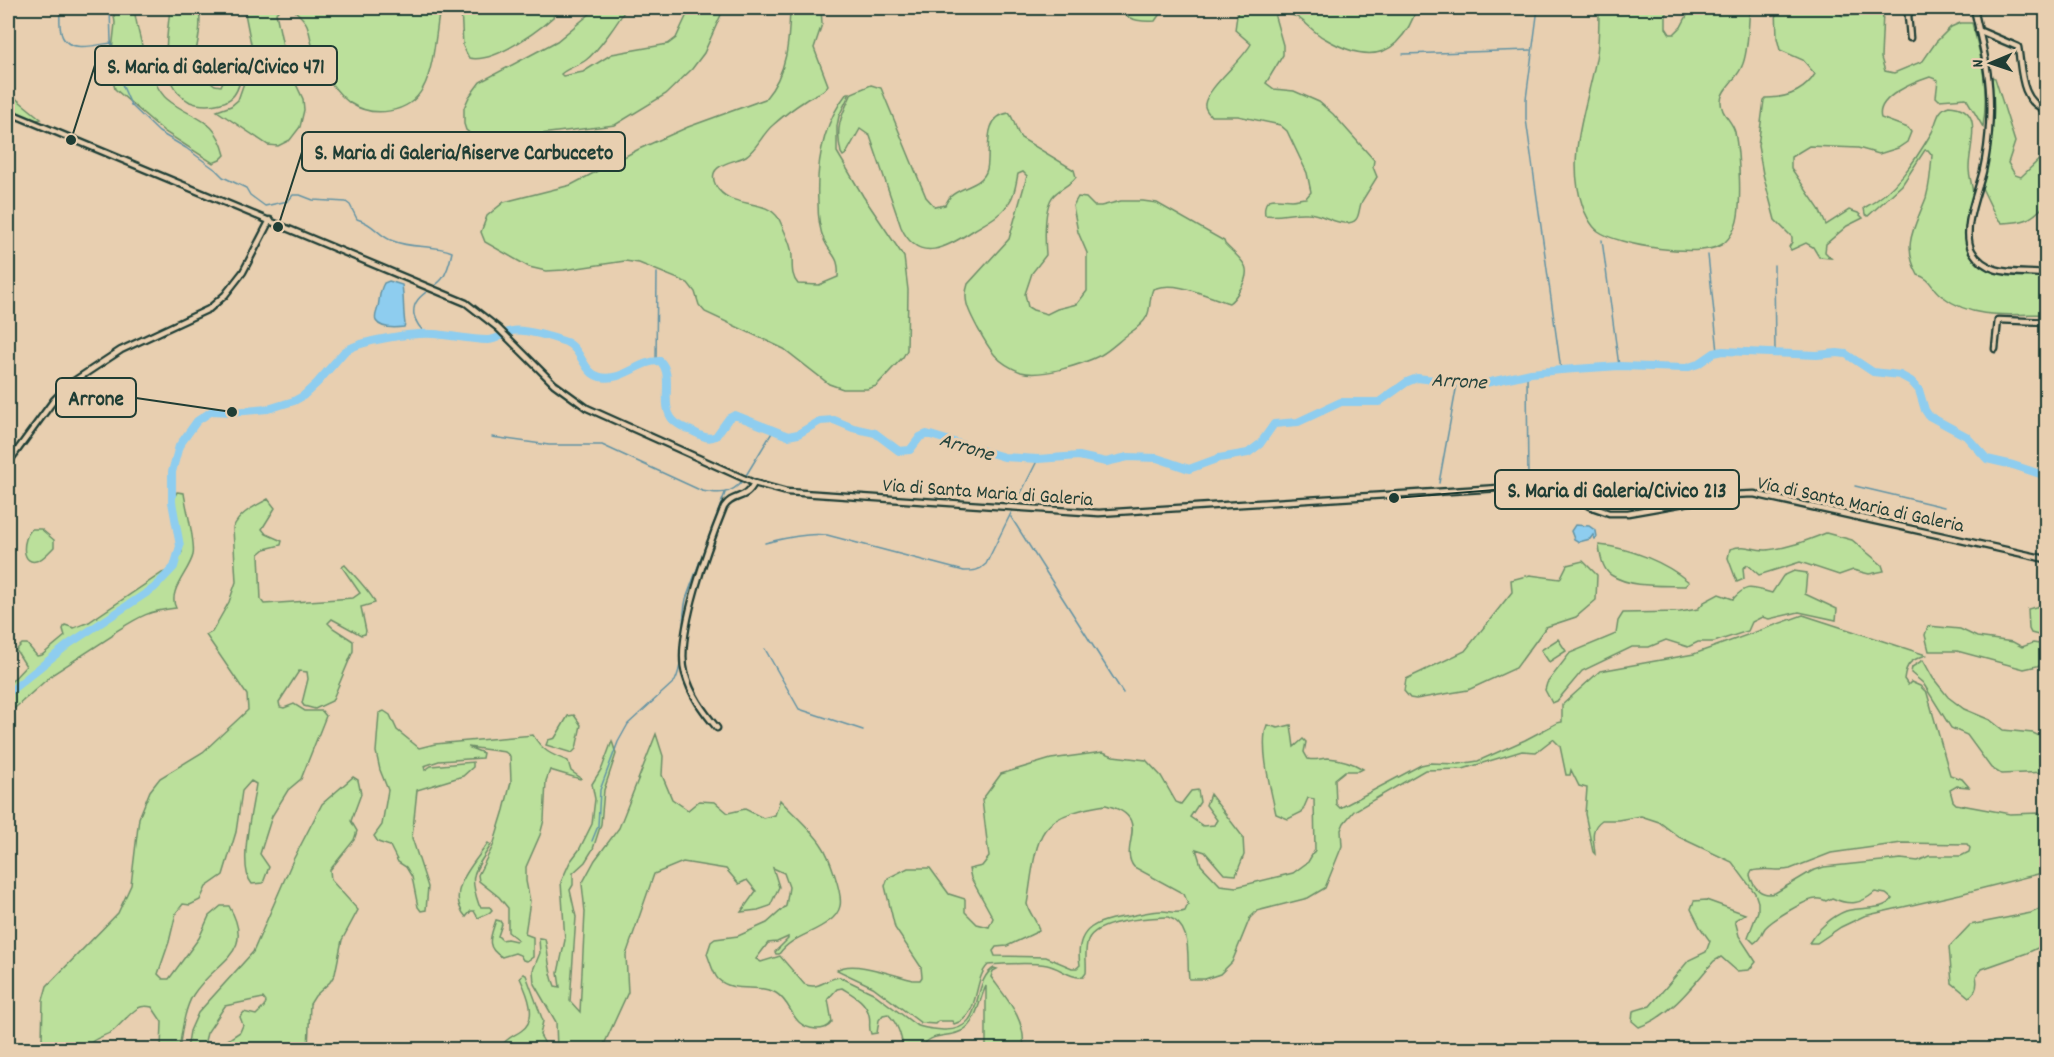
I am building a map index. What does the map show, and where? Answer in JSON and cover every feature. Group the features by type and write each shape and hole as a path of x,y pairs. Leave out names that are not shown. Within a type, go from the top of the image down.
{"street":[{"path":"1910,38 1908,15 1912,10 1922,8"},
{"path":"1974,8 1988,72 1988,128 1983,172 1969,225 1969,243 1978,258 1995,271 2046,274"},
{"path":"1978,30 2018,47 2028,97 2034,105 2046,110"},
{"name":"Via di Santa Maria di Galeria","path":"8,112 466,303 498,328 555,384 587,408 754,483 799,494 1099,513 1532,486 1546,486 1562,490 1589,506 1609,513 1629,513 1730,495 1754,494 2046,559"},
{"path":"8,463 54,400 71,383 122,350 208,309 225,295 243,272 270,220"},
{"path":"1995,349 1998,320 2046,322"},
{"path":"717,728 696,701 685,674 683,658 687,621 701,572 724,507 730,499 746,495 754,483"}],"green space":[{"path":"113,8 134,8 141,42 155,82 167,99 202,120 215,132 225,155 220,160 213,163 165,132 115,89 110,69 115,23"},
{"path":"170,8 199,8 199,30 193,66 194,70 215,85 221,86 243,51 245,55 240,81 237,91 230,99 207,105 195,104 177,91 171,82 166,55"},
{"path":"244,8 281,8 276,13 287,65 303,99 304,110 300,127 290,140 278,146 268,145 217,111 231,106 238,100 246,77 251,44"},
{"path":"292,8 440,8 432,60 423,88 409,103 390,111 369,111 350,103 338,92 320,68 315,58 307,25"},
{"path":"461,8 562,8 532,34 505,50 480,58 469,58 463,46"},
{"path":"597,8 626,8 596,50 586,60 561,74 563,76 583,72 612,54 668,44 676,38 690,8 724,8 704,53 692,69 666,94 615,125 498,139 473,136 466,130 464,108 480,82 557,41"},
{"path":"790,8 821,8 822,24 814,48 828,85 777,122 746,156 718,168 713,178 716,186 730,198 766,208 779,219 790,245 793,272 798,284 819,285 838,277 838,265 824,240 820,226 818,174 826,132 838,105 847,93 850,93 839,116 837,152 904,257 908,290 907,350 876,386 867,389 843,389 829,384 784,349 705,312 688,283 639,263 625,261 546,271 529,267 485,242 481,232 487,216 504,202 571,185 639,149 688,127 765,99 773,89 783,67 788,44"},
{"path":"1128,8 1164,8 1155,21 1147,21 1125,15 1122,12"},
{"path":"1238,8 1416,8 1409,27 1396,43 1388,49 1370,54 1351,51 1333,43 1292,15 1277,14 1275,17 1283,45 1283,55 1266,83 1274,89 1294,91 1319,102 1333,114 1374,160 1373,167 1377,177 1362,201 1358,216 1354,221 1344,223 1307,213 1265,215 1266,204 1272,199 1306,198 1311,192 1307,173 1287,131 1280,125 1238,116 1211,116 1206,109 1205,104 1212,90 1251,44 1235,30"},
{"path":"1599,8 1666,8 1666,28 1670,34 1674,34 1681,27 1691,8 1750,8 1744,60 1740,70 1724,91 1721,100 1722,109 1735,132 1740,195 1735,227 1730,237 1721,245 1710,249 1678,250 1640,245 1598,231 1586,215 1577,185 1577,147 1597,53"},
{"path":"1776,8 1838,8 1843,16 1883,12 1881,58 1885,71 1894,73 1923,61 1936,42 1951,27 1960,23 1972,23 1979,49 1985,88 1983,127 1966,98 1939,100 1936,97 1938,80 1930,77 1898,92 1884,103 1881,118 1908,128 1911,132 1907,142 1898,148 1879,154 1858,148 1809,146 1791,157 1791,168 1819,209 1826,225 1849,210 1858,213 1863,218 1847,226 1826,244 1825,252 1831,258 1819,257 1813,247 1806,243 1791,250 1789,247 1792,237 1775,220 1763,174 1758,146 1764,100 1800,90 1815,74 1803,60 1780,50 1777,38"},
{"path":"1992,77 1995,78 2015,142 2008,163 2015,175 2021,177 2046,153 2046,204 2036,214 2022,221 2002,223 1996,217 1982,188 1987,169"},
{"path":"871,85 881,88 926,197 935,207 945,205 955,193 985,175 991,128 1000,116 1009,113 1021,138 1074,170 1076,177 1050,200 1045,224 1046,255 1032,273 1025,294 1028,307 1033,310 1047,314 1077,304 1087,291 1087,253 1078,232 1073,206 1078,197 1086,198 1094,206 1121,201 1157,203 1224,241 1241,259 1246,268 1245,280 1241,288 1229,303 1172,286 1153,289 1146,319 1101,355 1050,372 1029,373 1012,368 999,360 985,342 969,312 966,290 968,284 1009,239 1027,176 1023,172 1018,174 1010,201 999,214 989,221 944,247 925,249 916,246 908,239 901,227 870,136 860,129 846,154 843,156 841,153 839,129 845,108 852,93"},
{"path":"8,92 41,119 35,120 8,110"},
{"path":"1949,106 1960,108 1968,113 1972,120 1969,168 1973,196 1965,235 1970,254 1987,270 2010,275 2046,275 2046,311 2041,314 1989,314 1965,309 1942,296 1926,279 1918,275 1913,264 1910,245 1914,227 1926,198 1931,172 1932,155 1928,150 1925,150 1902,185 1868,216 1865,214 1864,208 1895,185 1903,175 1919,154 1942,110"},
{"path":"177,492 184,493 194,550 191,561 176,588 174,602 176,608 144,616 115,632 53,674 8,714 8,685 26,666 16,650 22,644 27,644 37,656 42,655 65,636 63,629 65,625 74,628 89,622 162,573 171,570 182,552 174,498"},
{"path":"268,499 275,508 262,529 266,534 282,541 281,545 265,549 259,554 261,600 264,604 353,598 360,593 342,567 345,565 375,603 361,607 365,634 361,635 332,619 328,623 353,641 353,651 332,701 315,709 304,706 302,703 308,679 307,672 299,671 279,702 280,707 284,708 294,704 305,711 322,711 326,716 301,779 288,790 272,816 260,854 269,867 263,883 252,884 246,865 247,836 256,784 251,781 242,791 236,832 223,875 206,887 200,900 190,905 183,904 176,913 158,974 163,979 169,979 199,938 209,916 221,906 229,906 236,922 238,936 236,946 230,956 193,995 185,1014 179,1049 161,1049 162,1022 152,1007 146,1006 131,1013 113,1031 94,1040 86,1049 37,1049 42,1040 43,1000 47,986 118,913 131,885 139,818 150,791 160,778 203,752 248,710 247,695 206,635 212,632 229,602 236,582 233,528 243,514"},
{"path":"32,529 41,529 54,540 54,547 49,552 41,559 33,561 29,560 25,551 26,539"},
{"path":"1826,533 1852,540 1882,565 1884,571 1869,574 1853,570 1839,575 1800,562 1759,575 1748,565 1743,568 1744,579 1737,582 1728,558 1730,549 1746,547 1762,550 1775,549 1797,544"},
{"path":"1599,545 1623,549 1647,557 1669,568 1689,582 1685,586 1657,586 1619,579 1605,569"},
{"path":"1583,561 1597,575 1596,600 1576,617 1546,627 1516,668 1468,690 1416,699 1410,698 1404,691 1406,679 1465,651 1512,592 1511,580 1530,575 1560,579 1567,565"},
{"path":"1794,571 1807,573 1805,594 1837,609 1836,620 1799,612 1769,619 1762,617 1752,622 1748,631 1714,642 1698,642 1688,647 1666,640 1649,647 1632,647 1582,671 1557,701 1552,703 1545,690 1547,683 1570,653 1616,634 1618,621 1623,613 1680,612 1698,609 1704,602 1719,594 1733,599 1742,591 1750,588 1772,593 1783,576"},
{"path":"2046,601 2046,630 2038,635 2031,633 2028,609 2043,605"},
{"path":"1803,615 1926,655 1910,663 1904,679 1908,685 1911,682 1920,686 1927,693 1950,775 1962,779 1969,787 1957,786 1950,790 1953,801 1956,804 2010,814 2039,813 2046,816 2046,872 1864,916 1841,927 1817,943 1809,943 1835,916 1846,911 1883,906 1892,899 1886,894 1875,892 1865,899 1850,903 1832,898 1826,901 1811,900 1775,920 1765,928 1760,938 1754,943 1748,937 1758,911 1758,902 1755,893 1732,862 1679,837 1659,822 1641,816 1602,820 1598,823 1593,839 1595,854 1593,852 1585,814 1587,788 1579,786 1571,770 1570,775 1566,775 1560,746 1553,739 1536,752 1522,751 1463,769 1425,770 1354,811 1341,830 1342,846 1325,888 1308,898 1257,911 1250,918 1232,962 1220,974 1205,979 1189,979 1185,935 1176,921 1168,917 1124,921 1093,933 1087,944 1086,973 1083,977 1040,964 988,965 983,972 968,1014 963,1020 954,1024 952,1021 938,1021 935,1024 921,1023 873,987 837,970 844,967 863,967 920,980 921,967 895,928 885,886 888,878 908,868 930,868 949,894 965,899 965,912 977,924 989,927 993,918 971,878 969,869 982,866 989,857 982,800 1001,774 1051,759 1103,752 1113,756 1146,760 1161,776 1176,802 1181,804 1191,791 1198,790 1200,802 1190,817 1203,826 1214,825 1217,820 1206,805 1210,794 1243,837 1244,855 1236,875 1224,874 1205,852 1196,849 1201,865 1220,885 1236,887 1293,873 1308,862 1315,850 1314,799 1308,798 1302,812 1288,819 1276,814 1265,756 1267,725 1278,728 1291,725 1294,747 1303,739 1306,742 1304,752 1308,759 1337,759 1363,769 1345,771 1335,779 1336,804 1340,808 1421,765 1478,761 1562,722 1562,705 1600,671 1694,654","holes":["1106,805 1129,817 1132,825 1129,850 1134,867 1184,894 1188,904 1185,911 1150,912 1099,923 1085,934 1081,942 1080,965 1077,968 1046,957 995,956 993,951 996,947 1007,946 1039,931 1027,904 1035,855 1045,830 1065,815","1902,843 1967,844 1970,848 1969,852 1961,856 1929,856 1918,861 1901,859 1824,867 1770,894 1759,890 1753,884 1750,875 1752,871 1757,870 1790,869 1831,853"]},
{"path":"1928,626 1960,629 1977,637 2013,642 2022,647 2033,643 2046,645 2046,664 2024,669 1957,651 1929,651 1925,635"},
{"path":"1558,639 1566,651 1549,662 1541,650"},
{"path":"1923,660 1948,697 1964,709 1990,720 2003,730 2033,733 2046,739 2046,772 2001,774 1991,768 1967,735 1951,728 1923,683 1911,673 1912,667"},
{"path":"384,711 390,715 397,730 419,748 435,744 533,735 548,752 568,761 571,771 581,778 550,770 546,781 544,820 526,867 530,901 525,934 533,937 533,957 527,961 515,953 502,957 493,949 490,941 496,920 502,924 498,936 502,940 518,940 508,932 508,908 499,897 479,881 478,875 493,846 504,810 511,782 510,756 505,752 468,747 483,753 482,758 439,761 424,766 425,770 431,766 473,762 473,767 463,776 417,790 412,838 428,887 426,910 421,911 418,907 412,877 406,867 398,862 390,846 378,842 374,836 382,825 388,790 376,752 379,713"},
{"path":"574,715 581,725 576,749 572,753 546,745 548,740 555,738 568,716"},
{"path":"656,734 663,756 662,775 672,799 688,810 699,801 715,802 728,813 745,809 763,818 775,815 780,800 812,832 828,857 835,875 840,900 836,915 790,943 779,954 775,952 788,937 768,943 756,959 761,962 780,956 804,984 809,986 840,977 873,993 916,1025 943,1030 957,1028 966,1023 972,1015 987,974 994,968 997,969 993,971 991,977 1019,1020 1023,1049 986,1049 986,986 976,1014 966,1028 954,1034 930,1039 921,1049 903,1050 899,1030 888,1014 883,1015 879,1020 877,1033 871,1034 870,1018 865,1006 842,988 837,989 828,999 832,1022 825,1028 816,1029 801,1024 782,998 770,990 731,986 724,983 716,977 707,954 711,942 715,939 738,936 767,923 786,906 789,887 784,873 773,868 779,887 770,906 741,912 756,891 747,880 739,884 726,869 683,862 654,874 626,955 628,992 602,1049 557,1049 556,1022 534,984 533,970 540,953 539,938 545,939 553,980 555,986 560,987 558,973 565,940 561,882 592,824 595,799 592,784 602,768 612,741 616,754 604,790 601,824 593,849 585,862 573,873 573,885 570,890 576,917 570,1001 580,1012 585,912 582,884 595,860 619,828"},
{"path":"353,777 358,780 361,794 351,821 357,831 354,840 330,870 331,880 358,910 342,940 335,974 310,1004 308,1049 214,1049 240,1032 243,1025 240,1017 244,1012 256,1015 264,1007 266,1002 263,998 225,1006 207,1033 203,1049 187,1049 190,1031 198,1013 253,952 293,860 322,804"},
{"path":"488,843 491,845 473,879 479,905 490,907 492,910 478,918 474,911 471,911 466,917 460,908 458,898 460,888 469,869"},
{"path":"1706,900 1745,914 1735,920 1739,936 1756,962 1749,970 1737,971 1721,957 1714,961 1671,1008 1651,1022 1639,1027 1632,1021 1633,1011 1650,1006 1689,960 1706,952 1710,941 1691,909 1694,901"},
{"path":"2046,906 2046,944 1982,969 1976,976 1975,991 1969,997 1952,983 1949,947 1970,925 2031,913"},
{"path":"523,974 526,975 543,1021 540,1035 548,1049 504,1049 502,1046 521,1031 529,1020 530,1006 520,978"}],"water":[{"path":"389,281 402,285 404,327 385,327 378,324 375,319 381,289 384,283"},
{"path":"1575,525 1589,526 1596,531 1597,537 1595,539 1593,535 1590,539 1579,542 1574,539 1571,531"}],"waterway":[{"path":"60,8 61,32 68,43 75,46 111,43"},
{"path":"110,8 111,41 118,75 131,105 159,132 186,148 223,177 246,188 250,195 265,206 288,201 293,195 313,200 346,202 357,219 388,239 408,245 452,252 444,276 419,298 414,308 417,323 427,334"},
{"path":"1538,8 1526,99 1526,119 1561,370"},
{"path":"1403,54 1531,50"},
{"path":"1602,240 1619,366"},
{"path":"1708,255 1718,352"},
{"path":"1774,265 1775,352"},
{"path":"656,361 657,273"},
{"name":"Arrone","path":"8,693 69,644 154,588 174,567 180,546 172,502 172,472 179,446 197,421 212,411 268,409 294,401 317,383 344,352 351,348 387,338 413,335 433,334 487,340 517,330 539,334 571,345 594,375 608,378 624,374 645,364 660,361 666,374 669,414 680,426 708,438 716,436 729,418 735,415 788,436 798,434 820,421 834,420 853,428 875,433 899,451 910,450 920,437 927,434 1004,457 1038,459 1079,456 1106,462 1128,457 1157,458 1189,469 1219,458 1248,453 1260,444 1274,424 1298,422 1341,402 1379,402 1407,382 1417,378 1477,385 1531,373 1561,370 1619,366 1686,368 1698,364 1714,353 1723,351 1817,355 1837,353 1846,354 1873,372 1900,375 1911,381 1919,390 1929,416 1966,436 1987,459 2046,476"},
{"path":"1527,374 1528,480"},
{"path":"1439,483 1457,384"},
{"path":"745,477 773,431"},
{"path":"492,437 549,445 602,445 702,491 713,493 729,491 742,481"},
{"path":"1015,505 1038,459"},
{"path":"1855,486 1944,507"},
{"path":"592,841 598,826 600,790 618,742 628,724 675,681 681,662 686,599 725,493"},
{"path":"765,543 804,535 827,535 964,571 974,571 986,564 1013,509"},
{"path":"1011,517 1123,693"},
{"path":"765,649 799,709 863,730"}],"place":[{"name":"S. Maria di Galeria/Civico 471","path":"71,140"},
{"name":"S. Maria di Galeria/Riserve Carbucceto","path":"278,227"},
{"name":"Arrone","path":"232,412"},
{"name":"S. Maria di Galeria/Civico 213","path":"1394,498"}]}
